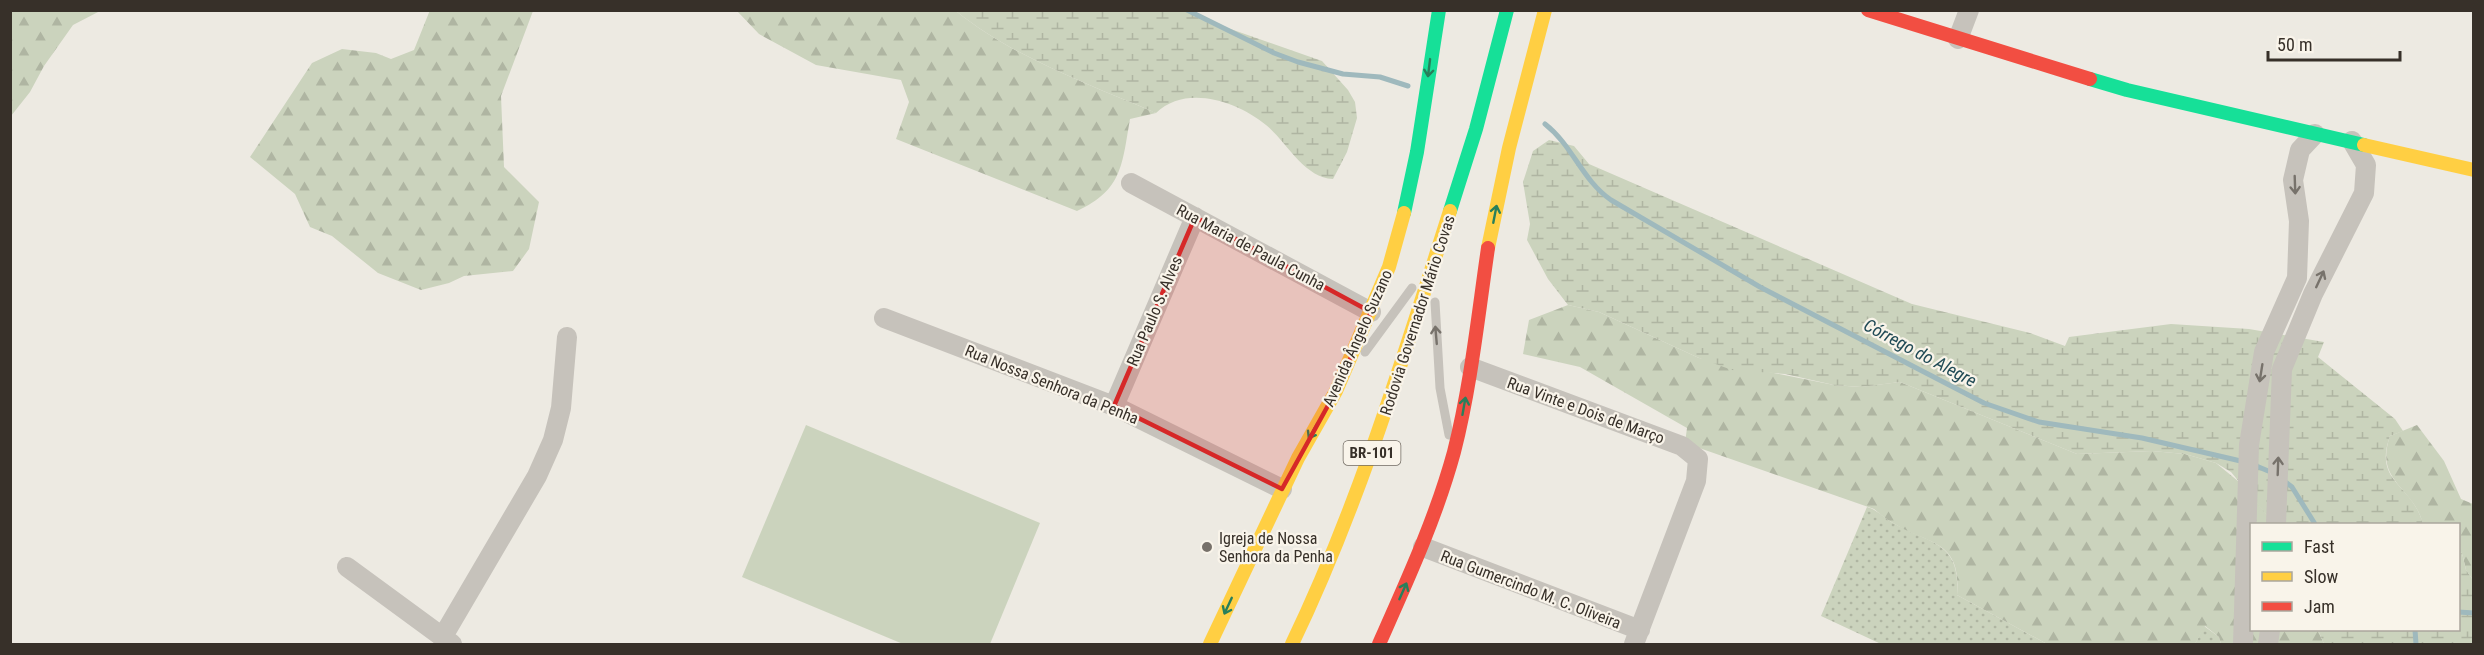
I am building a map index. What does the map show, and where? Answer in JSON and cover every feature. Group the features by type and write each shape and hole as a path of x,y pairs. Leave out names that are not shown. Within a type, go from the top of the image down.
{"main road":[{"name":"Avenida Ângelo Suzano","path":"1210,645 1282,489 1336,391 1389,267 1402,225 1418,152 1438,10"},
{"path":"1379,645 1423,547 1453,455 1464,410 1510,135 1545,10"},
{"path":"1868,10 2127,90 2474,170"},
{"name":"Rodovia Governador Mário Covas","path":"1292,645 1325,575 1374,449 1476,129 1507,11"}],"street":[{"path":"1958,39 1969,10"},
{"path":"2243,645 2249,445 2264,351 2297,278 2298,221 2293,180 2300,150 2315,134"},
{"path":"2276,523 2282,369 2313,294 2364,193 2366,165 2352,141"},
{"name":"Rua Maria de Paula Cunha","path":"1131,183 1371,312"},
{"name":"Rua Paulo S. Alves","path":"1114,406 1195,217"},
{"name":"Rua Nossa Senhora da Penha","path":"884,318 1114,406 1282,489"},
{"path":"347,567 447,641 537,476 553,440 561,408 567,337"},
{"name":"Rua Vinte e Dois de Março","path":"1470,367 1682,446 1698,459 1696,481 1637,637"},
{"name":"Rua Gumercindo M. C. Oliveira","path":"1423,547 1637,637"}],"lane":[{"path":"1336,391 1437,255"},
{"path":"1437,255 1434,322 1440,388 1453,455"}],"highlighted area":[{"path":"1195,217 1371,312 1336,391 1282,489 1114,406"}],"green space":[{"path":"11,10 100,11 73,25 44,66 30,92 11,116"},
{"path":"430,10 533,11 501,96 504,167 539,202 529,249 513,271 464,276 449,283 421,290 378,273 332,236 310,227 295,194 250,157 312,63 342,49 376,53 391,59 414,50"},
{"path":"737,11 956,11 1026,56 1156,113 1130,119 1122,162 1112,185 1092,203 1077,211 896,139 909,102 901,80 816,65 759,34"},
{"path":"956,11 1192,11 1202,19 1322,61 1348,90 1355,102 1357,118 1347,152 1333,179 1323,177 1304,166 1266,125 1241,109 1211,99 1196,98 1182,99 1168,104 1156,113 1026,56"},
{"path":"1549,140 1574,146 1589,164 1912,304 2030,333 2065,346 2069,337 2171,324 2249,329 2324,342 2318,357 2395,419 2403,431 2390,436 2386,464 2390,474 2418,510 2423,523 2273,523 2231,472 2216,463 2185,454 2152,451 2077,454 1900,382 1861,387 1834,385 1785,374 1732,370 1699,358 1599,312 1568,305 1548,279 1527,240 1530,224 1523,182 1533,151"},
{"path":"1568,305 1599,312 1699,358 1834,385 1860,387 1900,382 2077,454 2152,451 2185,454 2216,463 2244,486 2273,523 2250,523 2250,631 2318,631 2324,644 2221,644 2219,637 2205,626 2195,644 2047,644 1957,595 1954,563 1948,553 1940,546 1893,523 1874,509 1685,443 1687,428 1580,367 1523,354 1529,320"},
{"path":"806,425 1040,523 990,644 903,644 742,577"},
{"path":"2417,425 2444,461 2461,499 2473,504 2473,580 2466,570 2460,552 2460,523 2423,523 2418,511 2391,474 2386,451 2390,436"},
{"path":"1867,507 1941,547 1954,564 1957,595 2047,644 1881,644 1821,616"},
{"path":"2460,552 2462,553 2466,570 2473,580 2473,644 2324,644 2318,631 2460,631"},
{"path":"2204,626 2219,637 2221,644 2195,644"}],"waterway":[{"name":"Córrego do Alegre","path":"1187,10 1274,53 1298,62 1343,74 1380,77 1408,86"},
{"name":"Córrego do Alegre","path":"1545,124 1563,142 1592,183 1611,200 1760,287 1984,403 2039,422 2142,438 2245,462"},
{"name":"Córrego do Alegre","path":"2254,465 2273,473"},
{"name":"Córrego do Alegre","path":"2283,480 2292,487 2314,523"},
{"name":"Córrego do Alegre","path":"2460,612 2474,613"},
{"path":"2415,631 2416,644"}],"traffic: fast":[{"path":"1404,213 1417,152 1439,10"},
{"path":"1450,211 1476,129 1507,10"},
{"path":"2090,79 2127,90 2364,145"}],"traffic: slow":[{"path":"1488,248 1509,148 1545,10"},
{"path":"2364,145 2474,170"},
{"path":"1292,644 1316,592 1359,485 1450,211"},
{"path":"1210,644 1298,458 1336,391 1389,267 1404,213"}],"traffic: jam":[{"path":"1868,10 2090,79"},
{"path":"1379,644 1430,525 1454,452 1470,376 1488,248"}],"place":[{"name":"Igreja de Nossa Senhora da Penha","path":"1207,547"}]}
